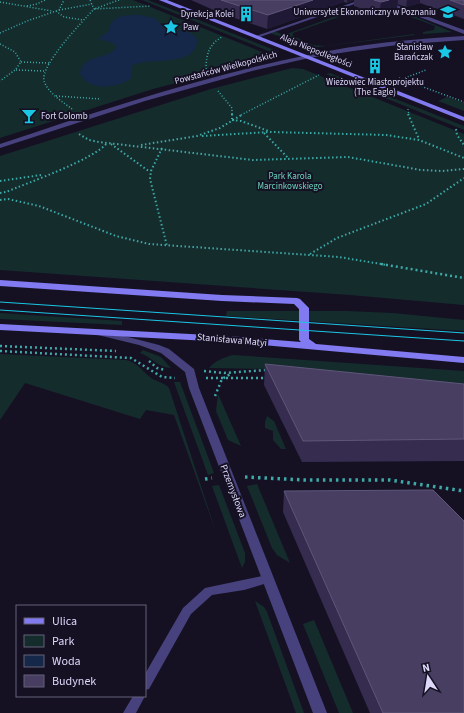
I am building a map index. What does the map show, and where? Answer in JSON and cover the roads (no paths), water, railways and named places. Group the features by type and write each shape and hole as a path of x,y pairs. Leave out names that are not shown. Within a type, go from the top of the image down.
{"street":[{"name":"Aleja Niepodległości","path":"162,0 464,119"},
{"path":"378,0 464,32"},
{"name":"Powstańców Wielkopolskich","path":"0,146 185,88 274,64 307,57 379,46 464,38"},
{"path":"0,283 222,298 297,301 304,308 304,340 314,347"},
{"name":"Stanisława Matyi","path":"0,327 201,337 464,360"},
{"name":"Przemysłowa","path":"89,331 141,342 156,347 165,351 191,374 207,421 267,579 320,713"}],"lane":[{"path":"255,36 364,0"},
{"path":"146,683 187,612 209,591 244,585 267,579"},
{"path":"129,713 138,697"}],"water":[{"path":"139,15 155,18 166,30 191,33 197,39 195,48 190,54 181,58 139,63 131,66 131,78 126,82 119,84 103,86 89,83 83,79 80,73 86,62 107,54 117,47 113,43 98,39 109,31 112,22 120,17"}],"tram line":[{"path":"0,302 464,333"},
{"path":"0,310 464,341"}],"place":[{"name":"Uniwersytet Ekonomiczny w Poznaniu","path":"448,12"},
{"name":"Dyrekcja Kolei","path":"246,14"},
{"name":"Paw","path":"171,27"},
{"name":"Stanisław Barańczak","path":"445,52"},
{"name":"Wieżowiec Miastoprojektu (The Eagle)","path":"375,66"},
{"name":"Fort Colomb","path":"29,116"}],"park label":[{"name":"Park Karola Marcinkowskiego","path":"290,182"}]}
